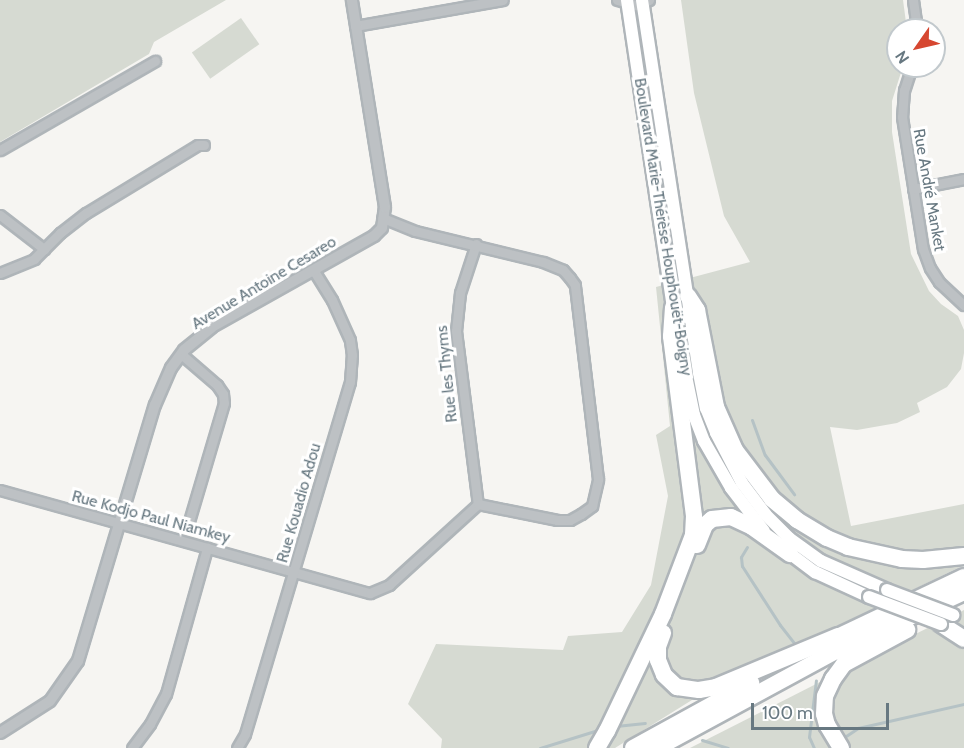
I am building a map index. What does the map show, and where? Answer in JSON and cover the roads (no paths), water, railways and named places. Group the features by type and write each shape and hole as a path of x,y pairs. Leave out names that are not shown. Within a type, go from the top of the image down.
{"highway":[{"path":"688,296 698,310 716,407 735,450 772,499 797,520 826,538 856,549 881,556 923,561 964,556"},
{"path":"597,748 616,714 663,614 693,535 694,516 671,336 673,307"},
{"path":"790,554 752,527 731,517 712,519 705,525 658,647 660,668 670,682 677,687 699,690 716,687 838,636 964,577"},
{"path":"672,732 701,722 836,651 964,592"},
{"path":"838,744 824,714 825,696 832,679 844,664 964,601"},
{"path":"953,619 964,639"},
{"path":"646,745 838,636"}],"main road":[{"name":"Boulevard Marie-Thérèse Houphouët-Boigny","path":"645,1 706,408 742,483 765,514 802,549 848,574 953,619 964,631"},
{"name":"Boulevard Marie-Thérèse Houphouët-Boigny","path":"624,2 664,231 673,307 694,415 704,441 746,509 764,530 790,554 815,572 868,597 953,619"}],"street":[{"path":"352,0 385,207 382,218 415,231 476,244 563,270 575,285 598,479 592,506 570,520 545,518 478,504"},
{"path":"355,26 503,0"},
{"path":"913,0 915,18"},
{"path":"624,2 645,1"},
{"path":"0,150 155,60"},
{"name":"Rue André Manket","path":"908,78 904,90 902,117 923,249 930,268 950,294 964,305"},
{"path":"0,273 34,259 60,233 86,213 191,149 204,145"},
{"path":"913,189 964,179"},
{"path":"0,215 44,249"},
{"name":"Avenue Antoine Cesareo","path":"0,733 50,701 70,675 84,644 155,405 171,368 181,354 212,327 374,236 382,228 382,218"},
{"name":"Rue les Thyms","path":"476,244 460,293 456,331 478,504"},
{"name":"Rue Kouadio Adou","path":"237,748 245,734 350,382 352,355 350,340 332,300 313,270"},
{"path":"181,354 217,385 223,394 224,403 189,521"},
{"name":"Rue Kodjo Paul Niamkey","path":"0,490 360,591 381,590 478,504"},
{"path":"132,748 150,724 166,694 207,548"}],"waterway":[{"path":"752,420 765,455 794,494"},
{"path":"747,547 741,557 742,566 795,644"},
{"path":"814,748 809,737 816,680"},
{"path":"843,738 858,728 964,704"},
{"path":"616,726 645,723"},
{"path":"540,748 601,729"},
{"path":"702,740 728,748"}]}
